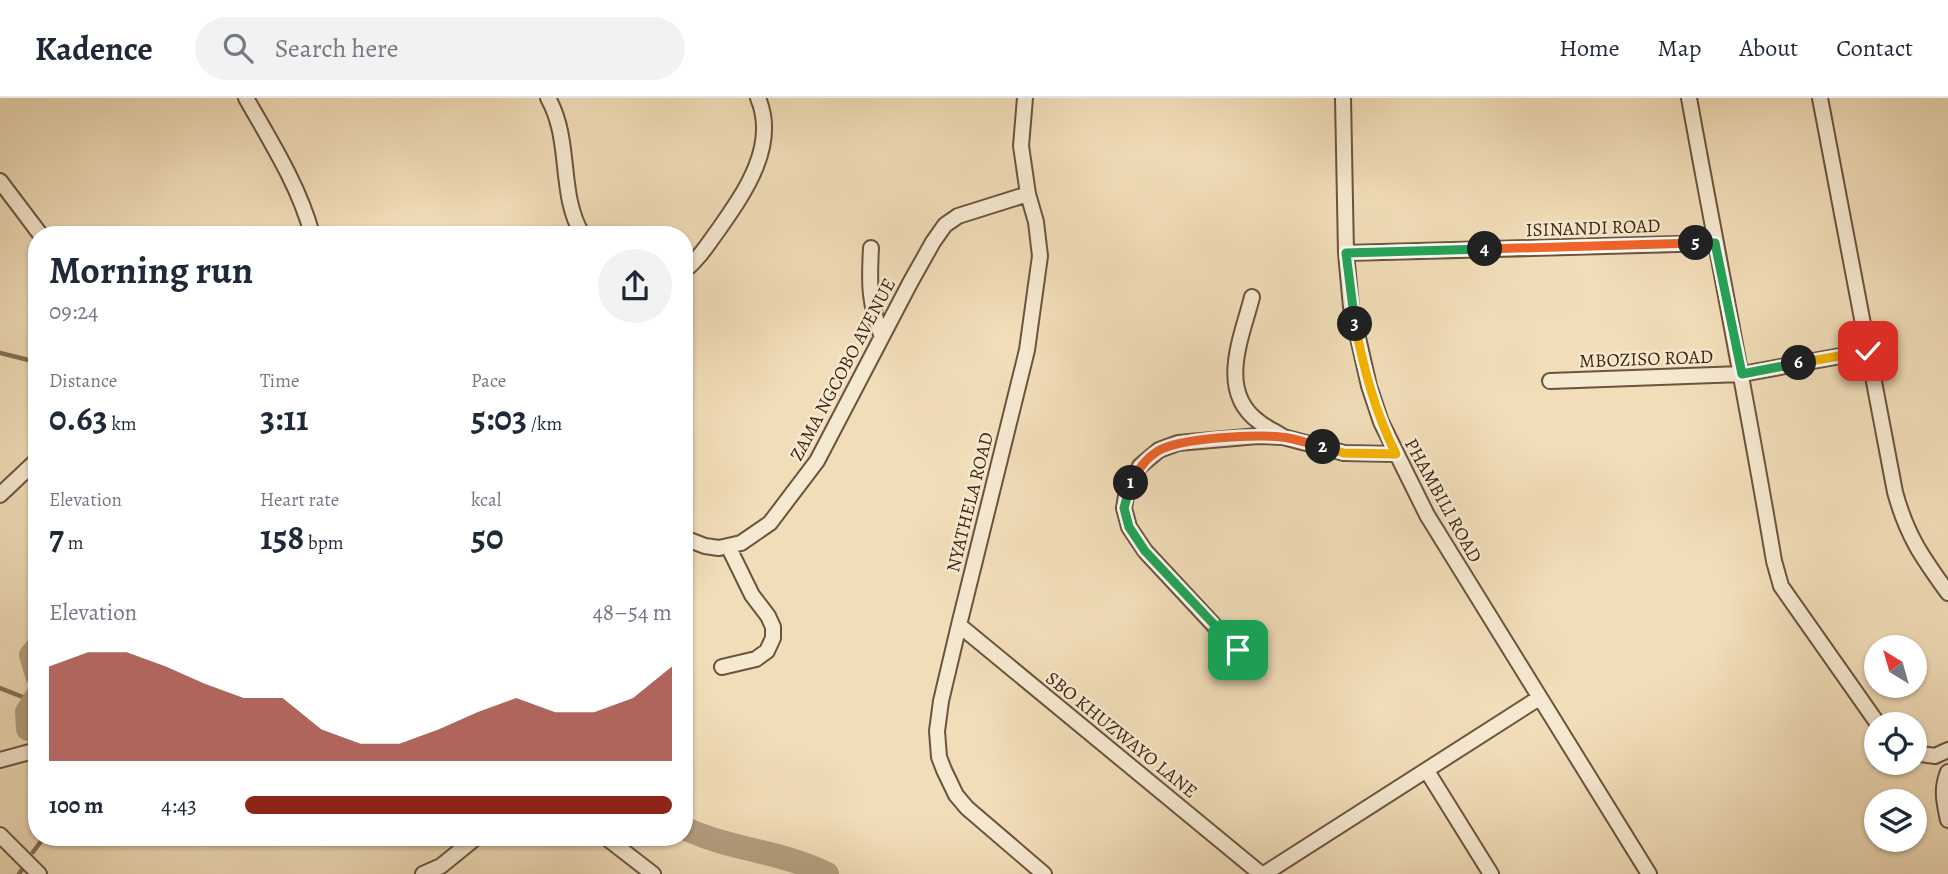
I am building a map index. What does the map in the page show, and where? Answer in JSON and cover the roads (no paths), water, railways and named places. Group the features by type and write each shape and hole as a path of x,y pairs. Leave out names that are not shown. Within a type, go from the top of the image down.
{"street":[{"path":"246,98 283,162 310,226"},
{"path":"548,98 556,111 562,136 568,189 577,226"},
{"path":"693,264 743,195 760,160 764,129 758,98"},
{"name":"NYATHELA ROAD","path":"1025,98 1021,146 1040,256 1027,350 958,625 937,731 939,757 952,788 967,808 1044,874"},
{"name":"PHAMBILI ROAD","path":"1343,98 1346,253 1351,307 1368,386 1381,422 1427,515 1649,874"},
{"path":"1689,98 1742,374 1774,561 1781,586 1870,712"},
{"path":"1820,98 1895,492 1904,524 1918,552 1948,593"},
{"path":"0,181 34,226"},
{"name":"ZAMA NGCOBO AVENUE","path":"728,545 741,543 770,523 817,461 933,242 945,225 958,216 1028,194"},
{"name":"ISINANDI ROAD","path":"1346,253 1715,243"},
{"path":"871,248 872,312 882,337"},
{"path":"1252,297 1233,370 1235,386 1243,405 1256,421 1283,437"},
{"name":"MBOZISO ROAD","path":"1550,381 1742,374 1868,351"},
{"path":"1238,650 1145,551 1129,527 1124,508 1127,490 1140,466 1159,450 1178,443 1258,436 1283,437 1344,453 1396,454"},
{"path":"0,495 28,469"},
{"path":"693,541 719,548 728,545 752,595 768,615 773,627 773,638 767,650 756,659 722,667"},
{"name":"SBO KHUZWAYO LANE","path":"958,625 1263,874"},
{"path":"1263,874 1539,698"},
{"path":"1927,755 1935,756 1948,750"},
{"path":"0,760 28,752"},
{"path":"1427,771 1491,874"},
{"path":"1948,772 1943,785 1943,800 1948,820"},
{"path":"0,835 39,874"},
{"path":"423,874 446,870 469,846"},
{"path":"617,846 653,874"}],"waterway":[{"path":"0,353 28,360"},
{"path":"0,688 28,699"},
{"path":"28,710 28,729"},
{"path":"693,832 792,860 827,874"},
{"path":"33,852 38,846"},
{"path":"19,874 23,868"}]}
